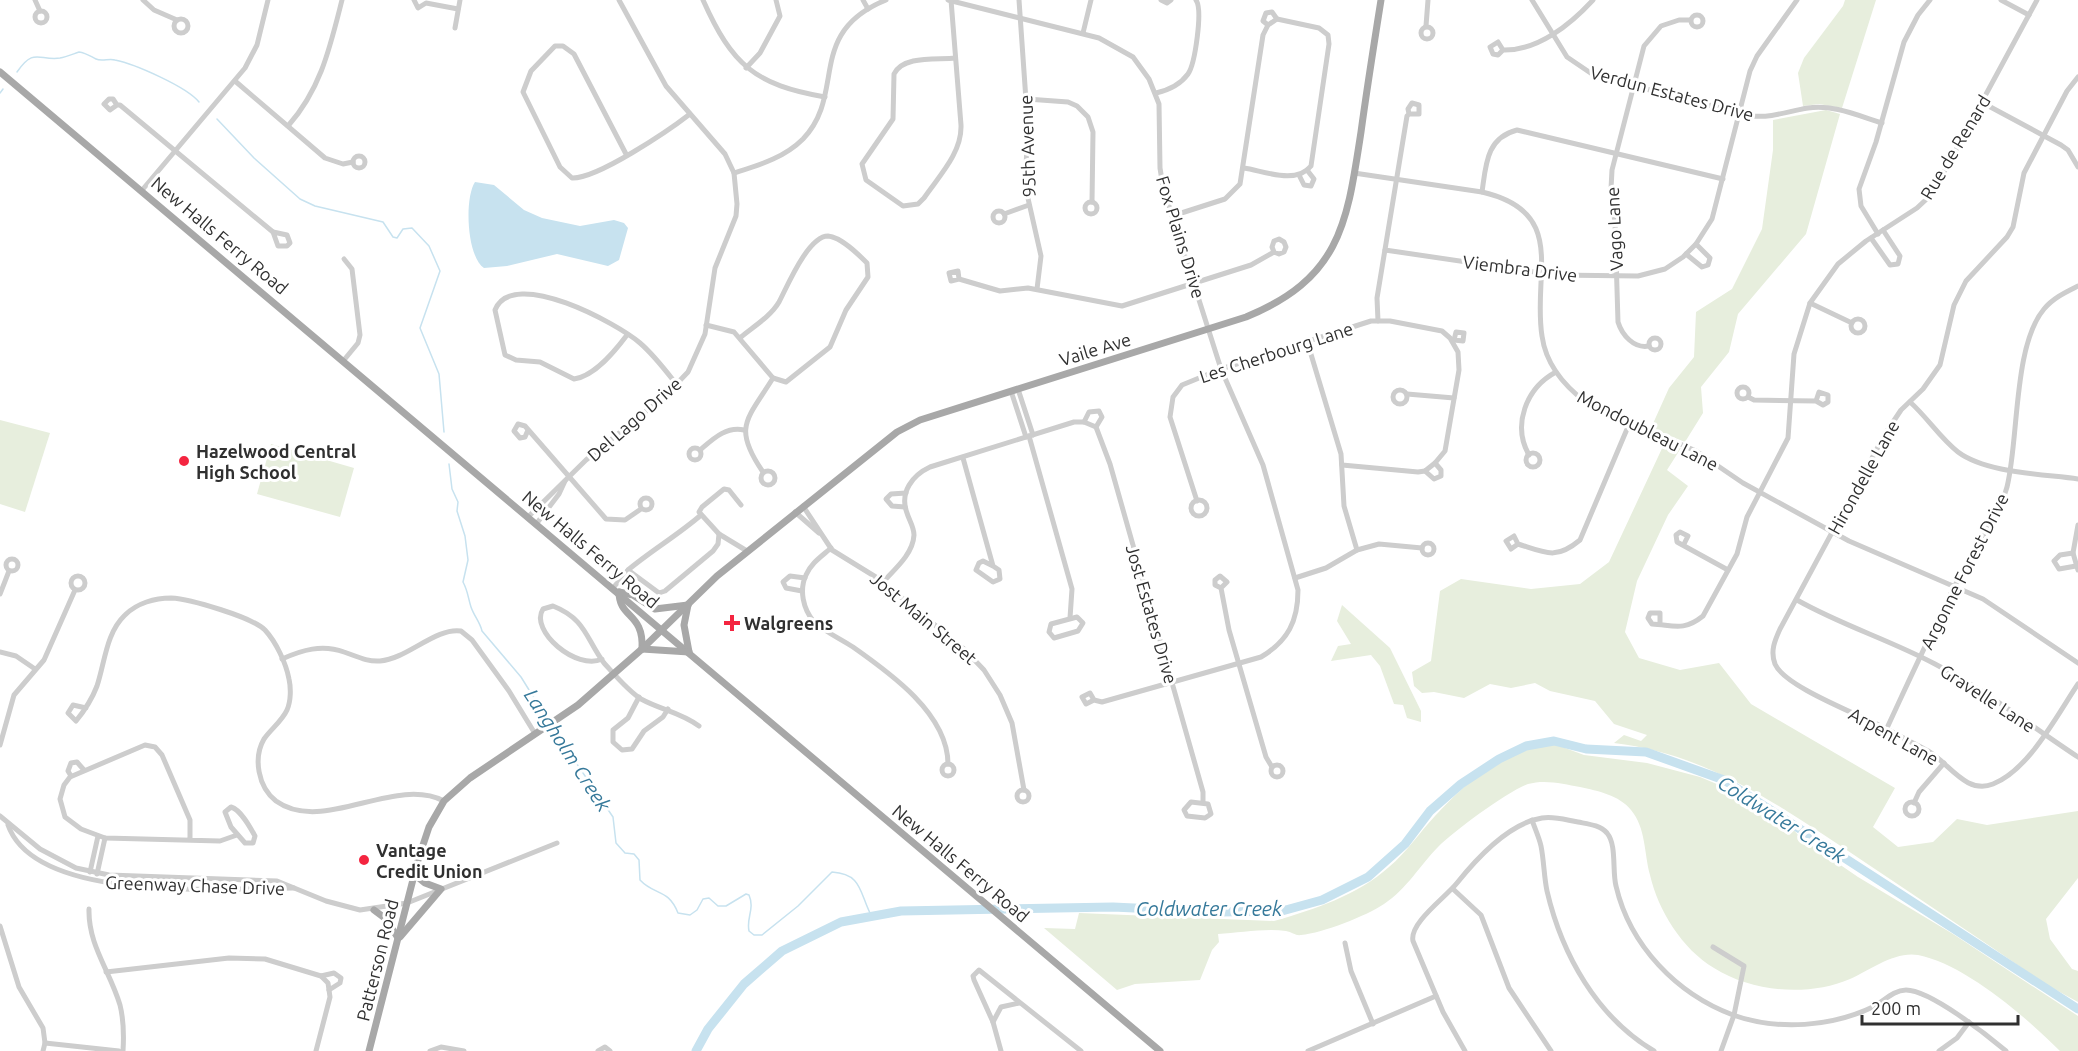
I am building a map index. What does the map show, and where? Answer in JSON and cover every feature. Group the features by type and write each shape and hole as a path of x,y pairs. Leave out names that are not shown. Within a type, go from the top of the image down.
{"main road":[{"name":"Vaile Ave","path":"663,630 747,551 897,432 920,420 1209,329 1267,308 1292,294 1311,277 1339,235 1348,208 1381,0"},
{"name":"New Halls Ferry Road","path":"0,72 143,189 1160,1051"},
{"path":"616,590 633,595 655,609 688,605 684,625 689,652 642,650 640,626 620,604 616,590"},
{"name":"Patterson Road","path":"369,1051 414,874 429,827 444,801 470,777 560,716 615,674 663,630"},
{"path":"374,910 386,919 398,939 441,889 425,883 414,874"}],"street":[{"path":"35,0 40,10"},
{"path":"143,0 154,10 177,20"},
{"path":"143,189 235,81 257,45 268,0"},
{"path":"288,126 301,112 320,80 342,0"},
{"path":"414,0 418,8 426,2 458,9"},
{"path":"454,28 460,0"},
{"name":"Del Lago Drive","path":"529,516 567,479 678,385 694,361 706,325 715,268 736,216 734,173 725,154 656,71 619,0"},
{"path":"703,0 718,32 746,68 776,87 825,97"},
{"path":"746,68 760,53 780,16 776,0"},
{"path":"862,0 868,9"},
{"path":"734,173 765,163 795,146 811,130 825,97 829,64 836,45 855,18 886,0"},
{"path":"950,0 955,58 960,140 955,153 924,198 912,206 903,206 872,185 863,175 862,164 893,119 893,80 897,68 910,62 955,58"},
{"name":"Fox Plains Drive","path":"950,0 1083,33 1124,50 1141,67 1156,93 1161,114 1161,178 1172,216 1221,369 1263,465 1295,578 1297,610 1291,629 1269,652 1239,664 1172,683 1102,702 1094,700"},
{"name":"95th Avenue","path":"1019,0 1027,99 1028,129 1025,170 1029,205 1041,246 1037,290"},
{"path":"1083,33 1091,0"},
{"path":"1161,0 1167,3 1171,0"},
{"path":"1156,93 1173,87 1191,68 1200,12 1196,0"},
{"path":"1426,27 1428,0"},
{"name":"Verdun Estates Drive","path":"1532,0 1567,57 1595,76 1741,113 1772,116 1809,108 1830,108 1882,123"},
{"path":"1503,50 1512,50 1553,34 1575,18 1593,0"},
{"name":"Viembra Drive","path":"1385,249 1542,273 1617,277 1638,276 1659,271 1686,255 1712,219 1753,63 1797,0"},
{"path":"1871,238 1886,262 1890,265 1898,264 1900,256 1861,206 1859,189 1882,123 1904,42 1918,15 1930,0"},
{"path":"2001,0 2029,15"},
{"name":"Rue de Renard","path":"1659,623 1676,628 1695,623 1715,599 1737,554 1747,517 1788,438 1794,354 1810,303 1838,264 1871,238 1926,202 1983,103 2037,0"},
{"name":"Vago Lane","path":"1649,346 1643,347 1632,342 1620,330 1617,313 1615,223 1611,189 1617,153 1644,46 1652,34 1667,24 1690,20"},
{"path":"1172,216 1225,199 1240,184 1263,35 1273,22 1319,28 1329,39 1311,166 1299,175 1244,168"},
{"path":"626,154 570,49 555,46 531,71 523,87 524,98 565,174 579,178 626,154 658,137 690,114"},
{"name":"Hirondelle Lane","path":"1776,665 1774,643 1885,434 1940,365 1952,312 1966,282 2007,237 2013,227 2024,173 2067,91 2078,77"},
{"path":"235,81 325,158 343,164 353,162"},
{"path":"1027,99 1068,102 1077,106 1088,117 1093,132 1092,202"},
{"path":"1983,103 2068,150 2078,167"},
{"path":"117,105 273,232"},
{"path":"1378,321 1377,298 1409,114"},
{"path":"1482,192 1488,153 1497,140 1509,132 1524,130 1723,179"},
{"path":"1299,175 1304,186 1311,186 1314,179 1308,170"},
{"name":"Mondoubleau Lane","path":"1354,173 1482,192 1512,203 1530,219 1542,246 1541,335 1549,361 1572,392 1587,403 1696,451 1760,492 1832,532 1876,554 1992,604 2078,663"},
{"path":"1004,214 1029,205"},
{"path":"706,325 728,329 741,337 772,378 786,382 830,347 846,310 868,277 867,263 838,240 827,236 821,238 812,246 789,280 774,308 741,337"},
{"path":"1686,255 1702,267 1708,265 1710,258 1696,244"},
{"path":"959,279 1000,291 1037,290 1122,306 1251,266 1274,252"},
{"path":"344,259 352,269 360,335 358,343 344,360"},
{"name":"Argonne Forest Drive","path":"1887,728 1955,587 2000,508 2010,469 2030,335 2046,307 2062,294 2078,286"},
{"path":"627,335 612,353 587,374 574,379 540,362 510,358 501,348 495,310 502,300 516,295 567,302 606,321 627,335 649,351 678,385"},
{"path":"1810,303 1852,323"},
{"name":"Les Cherbourg Lane","path":"1197,501 1173,429 1170,406 1182,385 1221,369 1306,341 1378,321 1442,331 1453,341 1459,361 1445,451 1436,463 1441,470 1441,476 1434,479 1425,471 1342,465"},
{"path":"1306,341 1342,465 1344,506 1356,550"},
{"path":"1529,455 1521,441 1524,409 1536,387 1556,372"},
{"path":"764,472 748,450 744,430 749,416 772,378"},
{"path":"1014,390 1072,589 1070,618"},
{"path":"1407,394 1454,398"},
{"path":"1748,397 1754,400 1816,401"},
{"path":"1910,402 1959,453 1987,465 2078,479"},
{"name":"Jost Estates Drive","path":"905,507 892,506 886,499 891,494 906,493 915,476 923,471 1074,422 1084,422 1089,412 1099,411 1102,417 1096,427 1105,446 1203,792 1203,802"},
{"path":"1084,422 1096,427"},
{"path":"1518,544 1554,554 1563,552 1580,540 1630,422"},
{"path":"700,450 722,433 738,429 744,430"},
{"path":"528,430 567,479 606,519 625,520 641,509"},
{"path":"963,458 993,566 1001,575 997,581 988,579 976,570 979,563 983,561 993,566"},
{"path":"1425,471 1436,463"},
{"name":"Del Lago Drive","path":"537,523 559,494 567,479"},
{"path":"616,590 628,570 651,551 672,539 701,514 702,507 724,489 729,490 741,505"},
{"path":"884,582 909,552 912,543 913,526 905,507 906,493"},
{"name":"Jost Main Street","path":"803,506 831,548 884,582 964,649 990,678 1012,723 1024,790"},
{"name":"Jost Main Street","path":"795,512 819,532"},
{"path":"701,514 719,534 747,551"},
{"path":"2073,552 2060,555 2054,561 2059,568 2077,568 2073,552 2078,525"},
{"path":"628,570 659,593 713,551 718,544 719,534"},
{"path":"1295,578 1326,568 1356,550 1388,543 1422,548"},
{"path":"1684,544 1688,549 1728,570"},
{"path":"831,548 811,567 805,578 802,591 806,609 816,623 868,658 926,708 941,733 948,751 948,764"},
{"path":"0,594 9,571"},
{"path":"802,591 786,588 783,582 790,576 805,578"},
{"path":"1221,588 1239,664 1266,757 1272,766"},
{"path":"0,745 2,725 14,695 48,653 75,590"},
{"path":"86,708 77,704 70,706 68,713 76,721 86,708 97,685 113,631 131,610 152,601 174,598 252,621 266,631 282,659 289,677 287,710 264,740 258,755 261,779 276,801 293,808 310,810 408,794 432,795 444,801"},
{"name":"Gravelle Lane","path":"1797,600 1839,623 1920,656 1966,681 2078,757"},
{"path":"602,658 590,663 581,661 562,650 544,628 540,617 543,609 553,606 577,621 586,631 602,658 639,698 668,709 699,726"},
{"path":"1070,618 1081,619 1083,628 1059,637 1052,636 1049,632 1051,624 1070,618"},
{"path":"282,659 300,651 325,648 379,661 395,657 449,631 461,631 472,640 536,731"},
{"path":"0,652 16,656 35,669"},
{"name":"Arpent Lane","path":"1776,665 1794,684 1887,728 1928,751 1967,783 1983,786 1993,784 2008,776 2026,760 2078,684"},
{"path":"639,698 628,718 613,730 613,742 622,750 632,749 645,731 663,717 668,709"},
{"path":"190,840 190,820 162,756 155,747 145,745 71,776 62,791 63,812 70,823 105,838 220,841 237,835"},
{"path":"71,776 68,771 71,763 81,764 84,770"},
{"path":"1914,803 1919,792 1944,763"},
{"name":"Jost Estates Drive","path":"1203,802 1211,806 1212,810 1208,817 1191,817 1185,813 1186,804 1203,802"},
{"path":"231,807 239,812 255,840 249,845 237,835 225,816 225,812 231,807"},
{"name":"Greenway Chase Drive","path":"0,816 8,825 52,857 90,871 129,876 283,882 351,909 374,910 407,903 557,843"},
{"path":"1465,1051 1436,996 1413,941 1412,932 1419,921 1453,889 1485,853 1532,820 1555,817 1596,826 1606,832 1611,843 1619,897 1643,946 1683,988 1734,1015 1787,1024 1813,1024 1850,1016 1904,990 1930,999 1969,1022 2006,1051"},
{"path":"1532,820 1541,845 1544,879 1552,911 1574,965 1606,1010 1654,1051"},
{"name":"Greenway Chase Drive","path":"8,825 13,838 38,859 60,871 96,882 142,886 294,888"},
{"path":"88,880 98,836"},
{"path":"96,882 105,838"},
{"path":"1453,889 1481,915 1509,988 1551,1051"},
{"path":"45,1043 121,1051 124,1027 119,1003 90,931 89,909"},
{"path":"0,926 19,987 43,1028 45,1043 43,1051"},
{"path":"1345,943 1351,971 1373,1024"},
{"path":"1713,947 1744,966 1734,1015 1721,1051"},
{"path":"106,972 229,958 265,958 321,976 328,983 329,990 316,1051"},
{"path":"1001,1051 993,1022 974,980 975,972 983,972 1081,1051"},
{"path":"321,976 334,973 341,978 340,983 329,990"},
{"path":"1308,1051 1436,996"},
{"path":"993,1022 1001,1007 1019,1003"},
{"path":"1939,1051 1957,1038 1969,1022"},
{"path":"430,1051 441,1047 464,1051"},
{"path":"598,1051 605,1047 610,1051"}],"green space":[{"path":"1845,0 1876,0 1842,108 1819,104 1803,106 1798,73 1804,58 1843,6"},
{"path":"1826,110 1840,114 1806,234 1738,314 1729,352 1701,387 1703,413 1685,442 1651,428 1669,388 1694,357 1696,312 1732,289 1762,229 1773,150 1773,120"},
{"path":"0,420 50,433 25,512 0,504"},
{"path":"1665,442 1681,448 1667,470 1688,486 1668,515 1637,581 1625,632 1639,658 1680,670 1719,663 1751,704 1895,788 1873,827 1898,847 1933,842 1957,819 1987,825 2078,811 2078,878 2046,919 2050,939 2072,969 2078,971 2078,1002 2047,985 1807,824 1747,788 1683,759 1649,749 1614,743 1624,735 1641,741 1647,735 1614,724 1595,701 1550,691 1535,683 1511,688 1490,684 1464,698 1434,692 1422,693 1414,686 1412,672 1431,661 1440,591 1461,579 1531,589 1580,584 1609,562"},
{"path":"271,444 354,468 340,517 257,494"},
{"path":"1342,605 1390,648 1421,711 1421,722 1407,718 1403,705 1394,704 1380,666 1371,655 1331,661 1338,646 1351,644 1337,621"},
{"path":"1535,745 1557,745 1584,755 1647,763 1700,777 1731,790 1790,826 1801,838 1858,877 1953,934 2078,1016 2078,1051 2060,1051 2013,1008 1975,981 1936,960 1918,955 1892,958 1834,985 1799,990 1763,987 1729,976 1702,960 1682,939 1665,915 1654,888 1639,825 1631,810 1608,794 1554,782 1528,784 1495,803 1438,847 1392,898 1356,919 1301,935 1269,930 1218,934 1219,942 1212,950 1200,980 1135,984 1117,990 1044,928 1075,929 1079,913 1274,921 1304,912 1349,893 1377,877 1402,855 1456,794 1493,765 1520,750"}],"water":[{"path":"475,182 494,185 524,210 542,218 580,226 614,220 624,223 628,228 619,260 608,266 557,254 507,266 484,268 478,262 474,252 469,227 469,201"}],"waterway":[{"name":"Langholm Creek","path":"17,72 33,57 60,58 79,52 98,60 110,59 124,62 147,71 184,90 199,102"},
{"name":"Langholm Creek","path":"0,93 3,89"},
{"name":"Langholm Creek","path":"217,119 254,158 300,199 315,206 383,222 393,237 397,238 403,229 412,228 429,246 440,271 420,328 439,374 444,432"},
{"name":"Langholm Creek","path":"449,464 452,489 458,502 457,511 465,536 468,560 463,582 472,610 482,631 521,677 549,722"},
{"name":"Langholm Creek","path":"551,726 613,817 616,843 625,853 634,854 639,860 640,880 666,896 678,913 690,915 697,910 703,899 709,898 718,906 726,906 746,894 751,900 749,931 754,935 762,935 798,906 832,872 850,876 855,881 872,917"},
{"name":"Coldwater Creek","path":"696,1051 708,1029 744,984 782,951 841,922 901,911 1113,907 1219,912 1282,911 1322,900 1368,877 1405,844 1430,811 1461,784 1499,759 1526,746 1554,741 1586,749 1646,752 1724,780 2078,1009"}],"place":[{"name":"Hazelwood Central High School","path":"184,461"},
{"name":"Walgreens","path":"732,623"},
{"name":"Vantage Credit Union","path":"364,860"}]}
